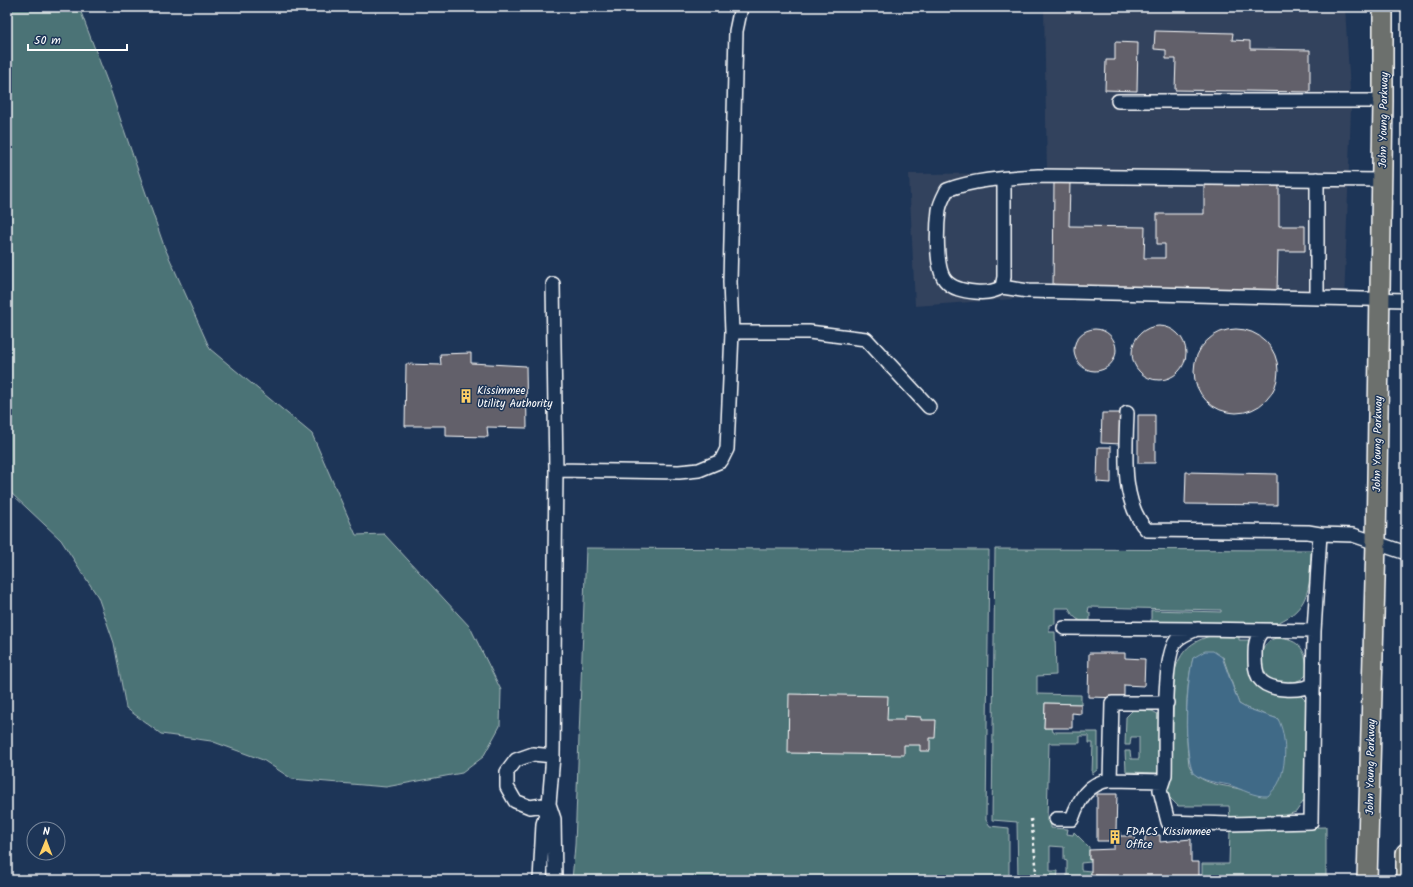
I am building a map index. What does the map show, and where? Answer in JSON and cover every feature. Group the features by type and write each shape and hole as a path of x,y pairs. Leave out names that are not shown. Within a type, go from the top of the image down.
{"highway":[{"name":"John Young Parkway","path":"1367,880 1376,542 1384,101 1383,7"},
{"path":"1406,853 1406,880"}],"street":[{"path":"556,470 679,472 700,470 721,461 727,449 732,332 730,282 736,31 741,7"},
{"path":"1118,101 1384,101"},
{"path":"1382,180 1038,176 970,183 947,190 939,209 939,267 949,284 964,291 972,292 996,291 1002,287 1028,291 1406,300"},
{"path":"1002,287 1004,278 1004,179"},
{"path":"1317,179 1317,298"},
{"path":"540,880 543,824 549,804 553,756 556,470 553,284"},
{"path":"732,332 809,332 866,339 929,407"},
{"path":"1127,413 1126,475 1137,515 1147,530 1353,534 1406,553"},
{"path":"1197,629 1184,635 1176,642 1171,653 1167,703 1165,775 1160,790 1168,822 1230,824 1312,822 1314,631 1320,534"},
{"path":"1064,628 1314,631"},
{"path":"1262,631 1256,640 1255,670 1259,678 1266,685 1283,688 1306,688 1314,685"},
{"path":"1110,780 1112,703 1167,703"},
{"path":"549,804 530,807 515,801 508,787 507,772 516,760 533,754 553,756"},
{"path":"1056,819 1072,819 1088,788 1100,782 1110,780 1163,781"},
{"path":"549,804 554,819 555,880"}],"path":[{"path":"1032,819 1036,864 1035,880"}],"shaded area":[{"path":"1044,7 1345,7 1351,108 1344,305 1040,297 915,306 909,174 1047,173"},
{"path":"1205,651 1213,651 1222,657 1239,704 1246,708 1278,719 1283,734 1285,751 1283,769 1278,784 1268,796 1253,794 1229,785 1206,780 1193,773 1188,749 1187,699 1193,658"}],"green space":[{"path":"7,7 79,7 109,86 164,246 210,349 312,434 356,535 384,534 470,627 501,690 500,726 483,757 462,773 386,787 292,779 263,760 211,741 161,734 126,708 114,643 98,597 61,540 11,493 7,486 7,229 10,222 7,218"},
{"path":"586,548 989,550 986,820 990,826 1009,828 1009,880 572,880 575,845"},
{"path":"995,549 1311,550 1309,584 1303,602 1297,610 1277,623 1154,623 1151,621 1151,610 1221,612 1221,610 1089,607 1088,612 1090,613 1090,620 1083,621 1074,617 1069,608 1055,608 1055,624 1049,625 1049,632 1055,632 1056,675 1037,676 1037,694 1081,695 1081,704 1045,703 1044,728 1052,728 1053,732 1098,732 1098,769 1092,774 1093,743 1089,743 1089,736 1080,736 1080,743 1049,743 1047,821 1051,822 1051,828 1068,829 1067,834 1073,835 1074,832 1089,847 1089,859 1091,859 1091,862 1081,863 1081,870 1091,871 1091,875 1100,875 1101,877 1119,877 1119,880 1067,876 1067,861 1064,860 1064,847 1050,846 1050,871 1058,871 1057,880 1018,880 1017,822 992,820"},
{"path":"1213,635 1239,636 1239,640 1249,640 1250,668 1256,685 1263,690 1272,693 1300,695 1307,702 1306,798 1296,812 1281,817 1230,818 1229,806 1178,806 1168,796 1167,788 1172,772 1174,673 1183,653 1192,644","holes":["1223,657 1239,704 1246,708 1278,719 1243,790 1205,781 1193,772 1189,765 1186,711 1188,683 1193,658"]},
{"path":"1276,638 1291,641 1301,648 1306,659 1307,666 1307,674 1302,679 1292,683 1291,681 1288,683 1273,682 1262,672 1262,651 1267,643"},
{"path":"1133,710 1152,711 1160,715 1159,773 1126,771 1125,751 1130,751 1131,759 1139,759 1139,737 1131,737 1130,745 1125,745 1126,717"},
{"path":"1326,827 1326,880 1202,880 1202,864 1229,864 1230,829"},
{"path":"1134,877 1157,877 1157,880 1135,880"}],"building":[{"path":"1155,31 1233,33 1232,40 1250,41 1250,49 1310,50 1310,92 1175,90 1176,59 1166,59 1166,50 1154,49"},
{"path":"1115,42 1138,43 1137,91 1105,90 1106,60 1115,60"},
{"path":"1054,181 1070,182 1069,226 1145,227 1144,258 1165,258 1165,244 1157,244 1157,214 1204,214 1204,184 1279,184 1279,226 1305,226 1305,251 1278,251 1277,292 1053,291"},
{"path":"1159,326 1169,328 1178,334 1184,343 1186,353 1184,363 1178,372 1169,378 1159,380 1149,378 1140,372 1134,363 1132,353 1134,343 1140,334 1149,328"},
{"path":"1091,329 1099,329 1107,332 1113,338 1116,350 1113,362 1107,368 1099,371 1091,371 1083,368 1077,362 1074,354 1074,346 1077,338 1083,332"},
{"path":"1228,329 1244,329 1260,336 1271,347 1278,363 1278,379 1275,387 1266,401 1260,406 1244,413 1228,413 1212,406 1201,395 1194,379 1194,363 1201,347 1212,336"},
{"name":"Kissimmee Utility Authority","path":"471,353 471,363 526,366 527,428 487,427 488,437 446,436 446,426 405,426 406,364 441,365 440,354"},
{"path":"1102,413 1122,413 1121,444 1101,443"},
{"path":"1138,415 1155,415 1155,463 1138,463"},
{"path":"1098,447 1111,447 1111,483 1097,482"},
{"path":"1186,472 1277,474 1277,505 1185,504"},
{"path":"1089,653 1125,653 1125,658 1145,659 1144,686 1124,685 1124,698 1088,697"},
{"path":"789,694 888,696 887,720 904,720 904,716 921,717 921,720 936,720 935,738 930,738 930,751 920,751 920,745 904,745 904,755 788,753"},
{"path":"1045,703 1081,704 1081,714 1072,713 1072,728 1044,728"},
{"name":"FDACS Kissimmee Office","path":"1097,794 1117,794 1116,831 1120,832 1120,836 1133,836 1136,841 1145,841 1145,835 1160,835 1160,842 1191,839 1191,862 1199,862 1199,880 1157,880 1157,877 1134,877 1135,880 1119,880 1119,877 1091,875 1091,859 1089,860 1089,850 1114,849 1114,841 1097,841"}],"place":[{"name":"Kissimmee Utility Authority","path":"466,396"},
{"name":"FDACS Kissimmee Office","path":"1115,837"}]}
